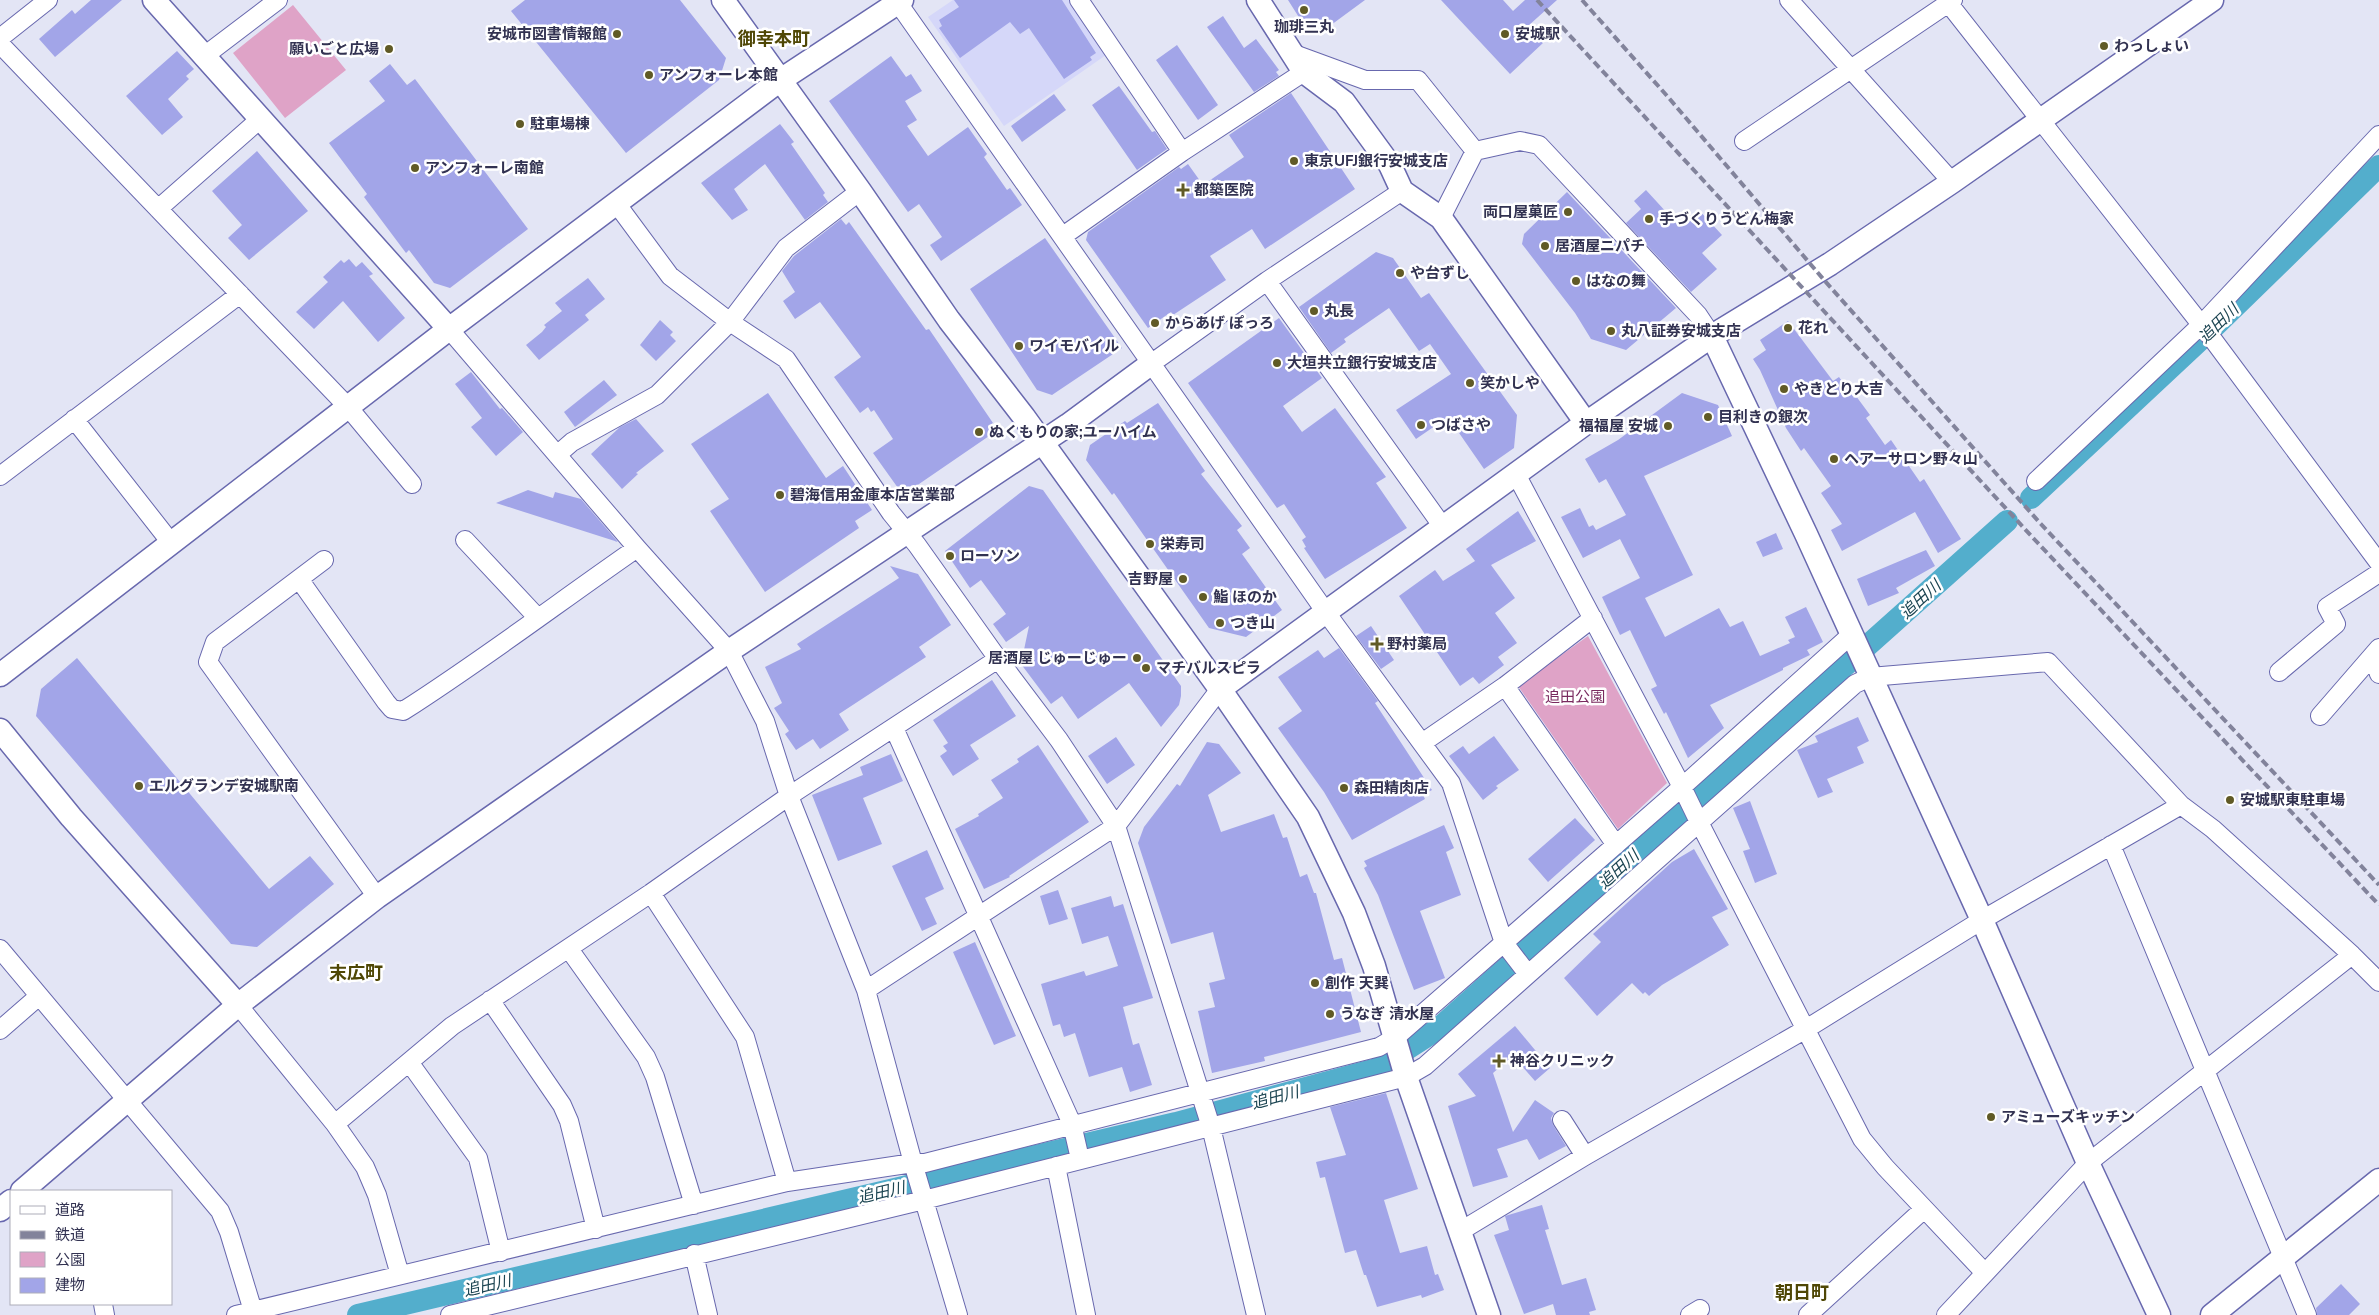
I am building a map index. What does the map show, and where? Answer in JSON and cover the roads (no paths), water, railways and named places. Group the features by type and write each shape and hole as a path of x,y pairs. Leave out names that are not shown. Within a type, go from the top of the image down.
{"street":[{"path":"0,38 48,0"},
{"path":"154,0 203,57 449,329 557,456 729,651 765,721 789,796 866,990 913,1163 958,1315"},
{"path":"203,57 278,0"},
{"path":"723,0 860,191 949,320 1042,442 1220,689 1308,817 1354,913 1374,966 1406,1077 1489,1315"},
{"path":"1079,0 1182,152"},
{"path":"1258,0 1299,63 1344,102 1390,165 1402,191 1441,218 1586,423"},
{"path":"1789,0 1952,182"},
{"path":"866,990 1116,826 1220,689 1517,476 1586,423 1712,336 1830,264 1952,182 2212,0"},
{"path":"0,675 449,329 780,81 899,1 1325,612 1451,783 1504,943 1527,973"},
{"path":"1744,141 1852,70 1949,1 2214,341 2379,563"},
{"path":"0,44 348,407 412,484"},
{"path":"1062,236 1182,152 1299,63"},
{"path":"1299,63 1365,80 1418,80 1475,150"},
{"path":"158,209 260,120"},
{"path":"2036,481 2202,326 2379,135"},
{"path":"1475,150 1520,142 1539,145 1698,316 1712,336 1852,634 1982,920 2088,1162 2160,1315"},
{"path":"1441,218 1475,150"},
{"path":"557,456 572,442 657,395 730,322 786,248 860,191"},
{"path":"23,1190 238,1005 376,897 729,651 1042,442 1267,281 1402,191"},
{"path":"616,204 670,276 730,322 786,359 891,513 907,532 1059,740 1116,826 1211,1127 1256,1315"},
{"path":"1267,281 1444,527"},
{"path":"0,476 240,294"},
{"path":"74,420 172,544"},
{"path":"1517,476 1682,787 1698,822 1862,1139 1924,1209 1985,1273"},
{"path":"465,540 537,617"},
{"path":"299,579 392,710 403,711 475,665 537,617 637,548"},
{"path":"324,560 215,642 208,662 376,897"},
{"path":"2279,672 2336,624 2327,607 2379,573"},
{"path":"1422,743 1505,686 1593,618"},
{"path":"236,1315 787,1182 913,1163 925,1163 1072,1124 1379,1048 1396,1037 1616,845 1852,634"},
{"path":"2376,652 2379,674"},
{"path":"2320,716 2376,652"},
{"path":"335,1124 452,1026 570,949 789,796 998,659"},
{"path":"450,1315 479,1312 694,1254 924,1200 1406,1077 1425,1066 1527,973 1855,684 1870,677 2048,662 2181,805 2213,829 2352,955 2379,982"},
{"path":"1505,686 1616,845"},
{"path":"894,728 1072,1124 1080,1159"},
{"path":"0,730 72,818 238,1005 335,1124 366,1167 377,1195 400,1276"},
{"path":"1459,1232 1585,1156 1806,1029 1982,920 2181,805"},
{"path":"2111,846 2306,1315"},
{"path":"651,893 745,1037 787,1182"},
{"path":"0,949 220,1211 229,1232 253,1311"},
{"path":"570,949 646,1057 655,1077 694,1205"},
{"path":"1946,1315 2088,1162 2204,1069 2352,955"},
{"path":"0,1030 39,996"},
{"path":"490,1000 562,1105 569,1121 596,1229"},
{"path":"409,1062 478,1158 502,1252"},
{"path":"1562,1120 1585,1156"},
{"path":"1056,1166 1086,1315"},
{"path":"2212,1315 2379,1180"},
{"path":"0,1210 10,1201"},
{"path":"1808,1315 1924,1209"},
{"path":"694,1254 708,1315"}],"waterway":[{"name":"追田川","path":"2031,498 2213,328 2379,166"},
{"name":"追田川","path":"358,1315 1176,1123 1376,1069 1438,1029 2007,521"}],"railway":[{"path":"1537,0 2035,540 2379,905"},
{"path":"1582,0 1668,97 1824,280 2040,523 2379,885"}],"place":[{"name":"珈琲三丸","path":"1304,10"},
{"name":"安城市図書情報館","path":"617,34"},
{"name":"安城駅","path":"1505,34"},
{"name":"わっしょい","path":"2104,46"},
{"name":"願いごと広場","path":"389,49"},
{"name":"アンフォーレ本館","path":"649,75"},
{"name":"駐車場棟","path":"520,124"},
{"name":"東京UFJ銀行安城支店","path":"1294,161"},
{"name":"アンフォーレ南館","path":"415,168"},
{"name":"都築医院","path":"1183,190"},
{"name":"両口屋菓匠","path":"1568,212"},
{"name":"手づくりうどん梅家","path":"1649,219"},
{"name":"居酒屋ニパチ","path":"1545,246"},
{"name":"や台ずし","path":"1400,273"},
{"name":"はなの舞","path":"1576,281"},
{"name":"丸長","path":"1314,311"},
{"name":"からあげ ぽっろ","path":"1155,323"},
{"name":"花れ","path":"1788,328"},
{"name":"丸八証券安城支店","path":"1611,331"},
{"name":"ワイモバイル","path":"1019,346"},
{"name":"大垣共立銀行安城支店","path":"1277,363"},
{"name":"笑かしや","path":"1470,383"},
{"name":"やきとり大吉","path":"1784,389"},
{"name":"目利きの銀次","path":"1708,417"},
{"name":"つばさや","path":"1421,425"},
{"name":"福福屋 安城","path":"1668,426"},
{"name":"ぬくもりの家;ユーハイム","path":"979,432"},
{"name":"ヘアーサロン野々山","path":"1834,459"},
{"name":"碧海信用金庫本店営業部","path":"780,495"},
{"name":"栄寿司","path":"1150,544"},
{"name":"ローソン","path":"950,556"},
{"name":"吉野屋","path":"1183,579"},
{"name":"鮨 ほのか","path":"1203,597"},
{"name":"つき山","path":"1220,623"},
{"name":"野村薬局","path":"1377,644"},
{"name":"居酒屋 じゅーじゅー","path":"1137,658"},
{"name":"マチバルスピラ","path":"1146,668"},
{"name":"エルグランデ安城駅南","path":"139,786"},
{"name":"森田精肉店","path":"1344,788"},
{"name":"安城駅東駐車場","path":"2230,800"},
{"name":"創作 天巽","path":"1315,983"},
{"name":"うなぎ 清水屋","path":"1330,1014"},
{"name":"神谷クリニック","path":"1499,1061"},
{"name":"アミューズキッチン","path":"1991,1117"}],"district":[{"name":"御幸本町","path":"774,39"},
{"name":"末広町","path":"356,973"},
{"name":"朝日町","path":"1802,1293"}],"park label":[{"name":"追田公園","path":"1575,697"}]}
